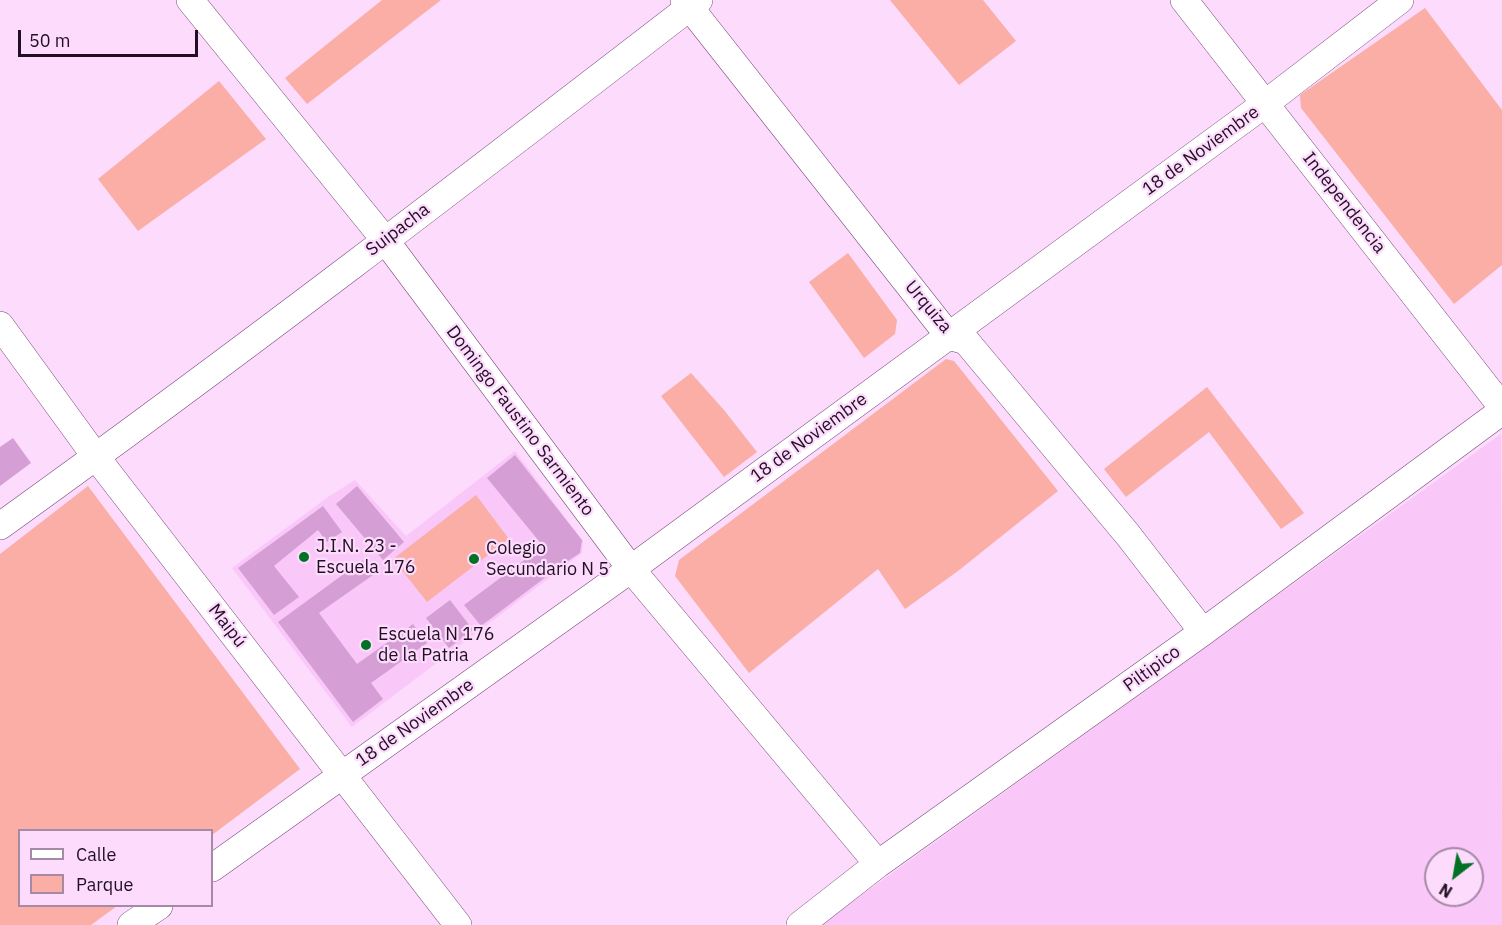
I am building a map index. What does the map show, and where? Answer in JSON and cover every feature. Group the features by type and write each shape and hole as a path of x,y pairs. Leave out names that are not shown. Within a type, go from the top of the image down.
{"street":[{"name":"Domingo Faustino Sarmiento","path":"190,0 385,240 631,569 878,864"},
{"name":"Independencia","path":"1184,0 1502,409"},
{"name":"18 de Noviembre","path":"213,867 631,569 1266,104 1400,0"},
{"name":"Suipacha","path":"0,526 96,457 385,240 691,2"},
{"name":"Urquiza","path":"691,2 949,336 966,341 1128,535 1203,632"},
{"name":"Maipú","path":"0,325 96,457 458,925"},
{"name":"Piltipico","path":"800,925 878,864 1203,632 1502,409"},
{"path":"131,925 158,907"}],"shaded area":[{"path":"1501,434 1502,925 820,925"},
{"path":"515,451 583,541 582,553 352,727 232,568 328,497 355,480 406,536"}],"green space":[{"path":"382,0 441,0 307,104 285,78"},
{"path":"890,0 983,0 1016,41 959,85"},
{"path":"1425,8 1502,110 1502,265 1454,304 1301,108 1300,95"},
{"path":"219,81 266,139 138,231 98,179"},
{"path":"848,253 897,320 895,334 864,358 809,282"},
{"path":"946,359 954,361 1058,491 958,571 905,609 878,569 749,673 675,576 679,560"},
{"path":"691,373 757,452 724,477 661,396"},
{"path":"1207,387 1304,513 1281,529 1209,432 1126,497 1104,469"},
{"path":"88,486 300,769 213,834 213,829 18,829 18,907 116,907 91,925 0,925 0,554"},
{"path":"476,495 509,539 427,602 393,559"}],"building":[{"path":"13,438 31,463 0,486 0,447"},
{"path":"515,455 582,540 580,553 481,626 464,605 543,546 487,478"},
{"path":"357,486 404,542 383,560 336,504"},
{"path":"323,506 342,532 327,542 318,530 274,566 299,597 274,615 238,568"},
{"path":"363,560 373,575 319,613 357,664 413,624 427,643 371,683 383,699 353,722 278,622"},
{"path":"450,600 473,630 449,648 426,618"}],"place":[{"name":"J.I.N. 23 - Escuela 176","path":"304,557"},
{"name":"Colegio Secundario N 5","path":"474,559"},
{"name":"Escuela N 176 de la Patria","path":"366,645"}]}
